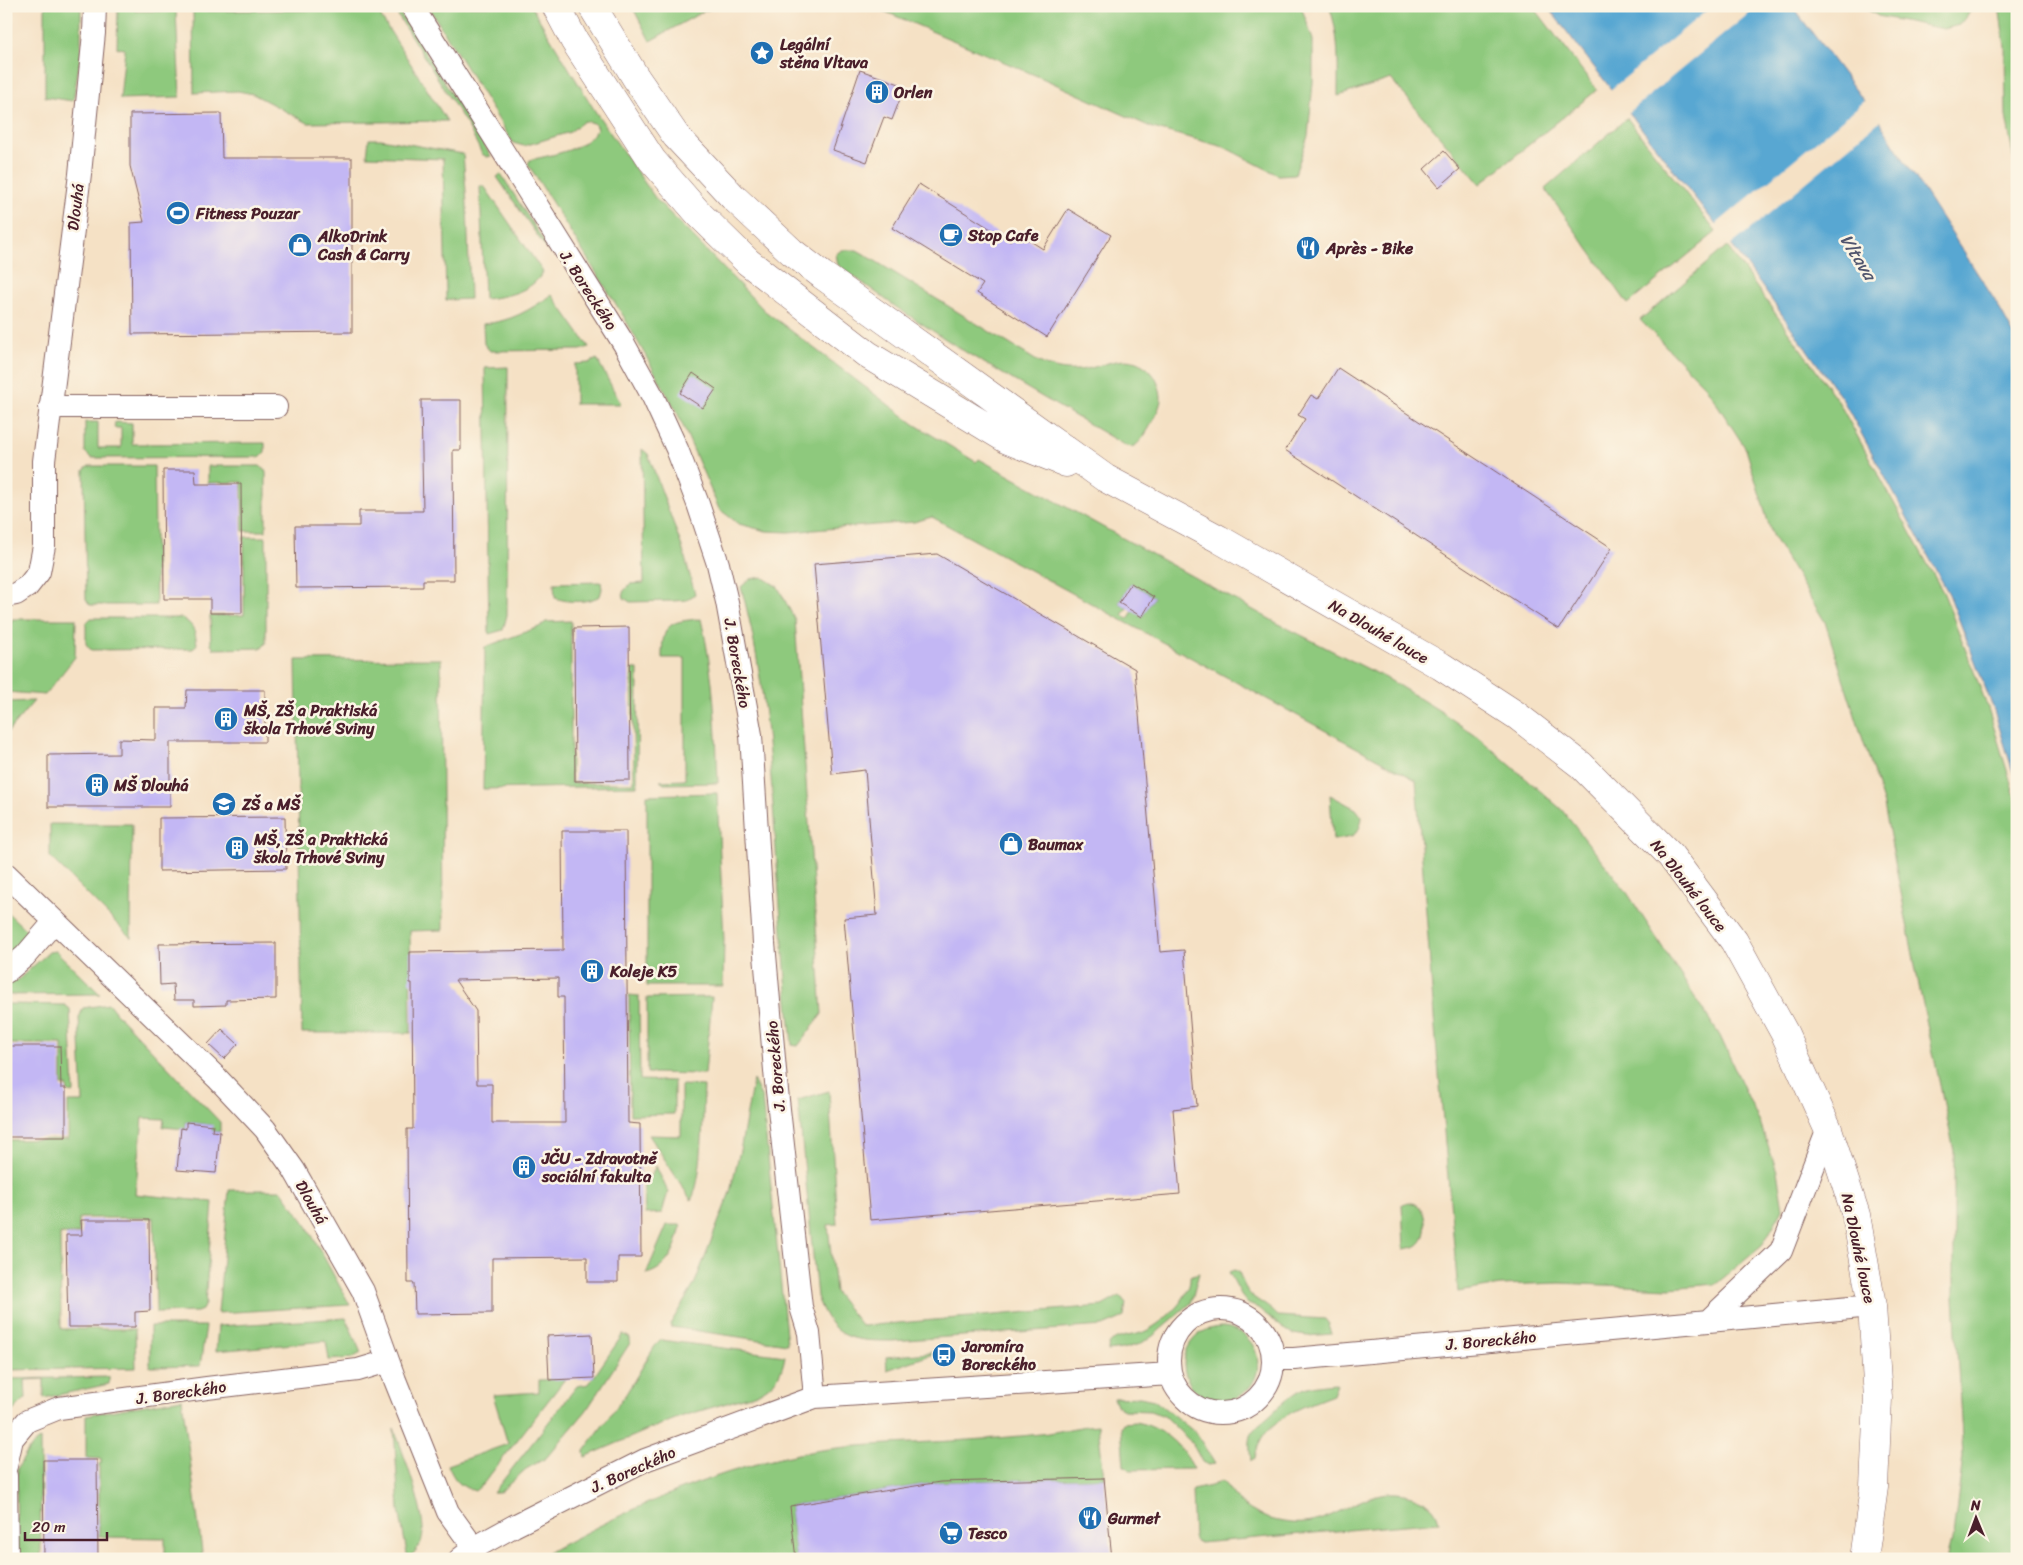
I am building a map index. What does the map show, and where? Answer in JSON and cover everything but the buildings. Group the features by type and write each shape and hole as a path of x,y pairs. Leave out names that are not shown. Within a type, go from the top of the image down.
{"main road":[{"path":"556,6 574,40 652,160 699,214 748,262 868,355 1008,440 1105,478"},
{"path":"592,6 636,78 676,136 740,203 792,252 1105,478"},
{"name":"Na Dlouhé louce","path":"1105,478 1219,539 1441,666 1516,714 1581,765 1670,855 1734,941 1785,1034 1828,1129 1856,1216 1872,1306 1878,1398 1874,1488 1864,1559"}],"street":[{"name":"Dlouhá","path":"6,596 16,594 28,586 39,572 44,546 44,461 80,174 95,6"},
{"name":"J. Boreckého","path":"412,6 624,344 648,387 677,449 695,494 718,564 728,602 751,735 764,943 776,1082 800,1307 809,1332 816,1398"},
{"path":"50,407 276,407"},
{"name":"Dlouhá","path":"6,874 218,1078 265,1129 294,1170 363,1291 388,1361 448,1512 467,1553"},
{"path":"6,972 24,956 55,920"},
{"path":"1708,1320 1781,1251 1828,1129"},
{"name":"J. Boreckého","path":"1273,1359 1294,1359 1872,1306"},
{"path":"1221,1309 1236,1311 1252,1318 1263,1329 1270,1343 1273,1359 1271,1375 1265,1390 1254,1402 1239,1410 1224,1413 1206,1411 1190,1403 1178,1390 1170,1374 1169,1358 1172,1342 1180,1329 1193,1317 1206,1311 1221,1309"},
{"name":"J. Boreckého","path":"6,1466 12,1439 27,1421 59,1408 358,1370 388,1361"},
{"name":"J. Boreckého","path":"467,1553 645,1460 816,1398 1170,1374"},
{"path":"6,1476 8,1559"}],"green space":[{"path":"45,6 81,6 81,53 73,101 45,97"},
{"path":"118,6 134,6 135,11 176,11 180,97 120,99 125,49 117,48"},
{"path":"345,6 374,6 447,121 308,123 253,94 238,91 194,93 193,11 345,10"},
{"path":"392,6 395,6 407,23 491,156 487,157 482,154 469,128"},
{"path":"428,6 531,6 595,111 656,199 765,311 914,424 976,462 979,459 1277,623 1388,679 1479,738 1561,809 1626,891 1720,1036 1760,1123 1777,1171 1783,1209 1762,1246 1716,1284 1669,1288 1560,1283 1500,1285 1458,1292 1416,780 932,517 914,522 788,532 766,531 739,524 719,509 677,412 624,317 528,164 530,160 577,147 592,136 598,128 593,123 584,121 570,132 524,146 513,143","holes":["1131,583 1154,597 1142,617 1133,611 1128,619 1122,615 1127,608 1119,603"]},
{"path":"632,6 719,6 704,11 650,41"},
{"path":"872,6 1301,6 1313,40 1313,82 1308,136 1295,174 1278,175 1224,147 1153,128 1042,78"},
{"path":"1329,6 1533,6 1597,90 1480,184 1391,79 1338,96 1337,39"},
{"path":"1862,6 1973,6 1959,25 1944,29 1878,16"},
{"path":"1999,6 2017,6 2017,178 2006,116 2005,47"},
{"path":"1627,118 1716,232 1628,304 1545,189"},
{"path":"369,139 381,139 463,154 467,204 470,299 446,300 443,159 367,156"},
{"path":"501,174 548,248 548,251 497,177"},
{"path":"480,186 484,186 543,272 538,279 525,289 501,297 484,299"},
{"path":"1727,246 1838,401 1944,594 1988,708 2017,803 2017,1559 1947,1559 1953,1536 1963,1456 1954,1298 1954,1151 1920,991 1884,805 1825,622 1772,535 1746,449 1706,387 1640,320"},
{"path":"842,250 857,250 1047,366 1072,370 1087,369 1122,360 1139,363 1154,376 1160,392 1160,405 1152,423 1135,446 1126,446 967,353 896,307 838,265 836,254"},
{"path":"552,295 589,347 581,350 490,351 484,344 483,324 511,318"},
{"path":"597,359 621,404 575,404 575,364 589,363"},
{"path":"508,367 507,615 503,630 489,634 485,368"},
{"path":"85,422 98,422 98,448 121,448 121,428 114,428 115,422 132,423 132,444 265,443 265,452 260,457 91,458 85,452"},
{"path":"642,449 648,454 682,547 695,594 687,600 630,602 624,598 623,592 630,584 644,583"},
{"path":"89,466 154,466 156,605 90,605 86,599 84,470"},
{"path":"208,466 260,466 266,471 266,531 243,531 242,482 208,483"},
{"path":"244,537 266,537 266,643 262,648 214,649 211,644 210,616 244,615"},
{"path":"762,577 778,587 795,620 822,1014 798,1046 792,1045 761,684 756,652 741,587 750,579"},
{"path":"601,582 600,596 590,600 578,602 555,598 554,583"},
{"path":"91,618 182,618 193,629 197,644 193,649 91,650 86,644 86,623"},
{"path":"12,619 76,619 75,657 45,695 6,692 6,658"},
{"path":"701,619 712,680 718,783 664,784 660,781 685,780 685,658 662,658 664,638 666,631 675,623"},
{"path":"571,621 571,783 634,783 632,669 638,669 637,786 483,789 485,647 539,627 546,622"},
{"path":"441,659 443,930 410,931 411,1033 302,1033 296,660"},
{"path":"34,701 6,734 6,702"},
{"path":"717,793 724,940 723,986 647,986 647,795"},
{"path":"1330,795 1356,809 1362,817 1359,828 1354,835 1333,840"},
{"path":"50,824 132,824 131,938 50,857"},
{"path":"6,911 30,934 6,961"},
{"path":"56,951 100,994 6,995 6,986 19,979 49,952"},
{"path":"629,995 639,996 640,1080 674,1081 674,1114 630,1115"},
{"path":"712,997 705,1074 647,1073 647,998"},
{"path":"6,1004 65,1005 70,1009 74,1093 68,1092 67,1086 62,1086 62,1044 6,1044"},
{"path":"109,1004 220,1122 220,1132 212,1131 212,1125 186,1122 186,1129 163,1127 164,1119 143,1118 135,1194 213,1202 205,1304 202,1310 197,1312 156,1313 154,1218 79,1218 79,1234 60,1234 61,1329 135,1329 136,1368 6,1370 6,1140 68,1139 68,1102 83,1102 79,1018 83,1008"},
{"path":"753,1080 762,1098 787,1344 671,1327 671,1323 694,1285 730,1192 741,1146"},
{"path":"681,1085 704,1086 700,1163 695,1191 691,1200 649,1135 681,1136"},
{"path":"829,1091 837,1224 828,1225 835,1292 862,1326 1102,1306 1120,1296 1126,1303 1124,1317 1103,1326 892,1341 854,1338 845,1335 837,1329 823,1311 817,1297 798,1100"},
{"path":"656,1166 668,1192 662,1213 645,1214 643,1176 651,1176"},
{"path":"229,1190 281,1190 307,1226 350,1305 218,1313"},
{"path":"1408,1202 1416,1204 1423,1213 1425,1232 1420,1243 1415,1247 1404,1249 1402,1204"},
{"path":"667,1225 681,1225 671,1256 661,1267 646,1274"},
{"path":"1234,1270 1239,1272 1245,1287 1251,1295 1278,1316 1325,1319 1329,1324 1332,1334 1307,1336 1293,1334 1283,1328 1258,1308 1248,1304 1229,1272"},
{"path":"1199,1273 1191,1303 1153,1336 1140,1344 1108,1351 1109,1345 1113,1341 1146,1331 1169,1315 1187,1292 1190,1276"},
{"path":"346,1318 361,1353 352,1358 329,1360 326,1341 216,1351 218,1326"},
{"path":"150,1326 206,1326 200,1366 150,1367"},
{"path":"1221,1327 1235,1330 1247,1338 1255,1350 1258,1364 1255,1378 1247,1390 1235,1398 1221,1401 1207,1398 1195,1390 1187,1378 1184,1364 1187,1350 1195,1338 1207,1330"},
{"path":"623,1334 630,1338 630,1343 586,1411 546,1458 526,1469 499,1493 493,1493 577,1386 589,1384"},
{"path":"661,1340 785,1356 782,1369 776,1379 757,1394 683,1416 585,1457 584,1451 626,1394 655,1346"},
{"path":"939,1352 887,1370 886,1357"},
{"path":"109,1377 109,1384 44,1398 44,1379 25,1380 26,1398 6,1418 6,1379"},
{"path":"565,1379 483,1484 475,1491 458,1482 452,1475 448,1465 508,1444 493,1395 539,1392 539,1380"},
{"path":"1337,1383 1333,1395 1296,1410 1274,1425 1265,1434 1255,1459 1251,1461 1250,1438 1253,1431 1286,1400 1299,1391 1315,1385"},
{"path":"1140,1397 1154,1400 1196,1433 1215,1464 1208,1465 1202,1462 1193,1444 1164,1416 1150,1411 1124,1410 1117,1406 1114,1398"},
{"path":"182,1399 203,1559 165,1559 165,1538 99,1537 99,1464 101,1459 86,1458 86,1415"},
{"path":"1135,1422 1154,1428 1170,1438 1184,1453 1194,1469 1130,1470 1124,1466 1121,1427 1123,1423"},
{"path":"1098,1425 1104,1478 940,1482 790,1506 796,1559 536,1559 630,1511 696,1484 763,1462 836,1448 1013,1437"},
{"path":"394,1428 412,1480 422,1522 423,1533 420,1544 408,1559 399,1510"},
{"path":"40,1439 41,1559 16,1559 17,1469 29,1449"},
{"path":"1222,1481 1239,1501 1250,1510 1270,1519 1284,1522 1309,1522 1325,1518 1370,1497 1385,1493 1402,1494 1425,1502 1431,1506 1439,1522 1200,1543 1194,1540 1192,1490 1211,1486"}],"water":[{"name":"Vltava","path":"1547,6 1792,6 1877,118 1994,299 2017,340 2017,785 1994,710 1949,594 1843,400 1743,260"}],"pier":[{"path":"1712,6 1758,6 1627,114 1609,91"},
{"path":"1866,100 1881,120 1729,247 1714,226"}],"place":[{"name":"Legální stěna Vltava","path":"762,53"},
{"name":"Orlen","path":"877,92"},
{"name":"Fitness Pouzar","path":"178,213"},
{"name":"Stop Cafe","path":"951,235"},
{"name":"AlkoDrink Cash & Carry","path":"300,245"},
{"name":"Après - Bike","path":"1308,248"},
{"name":"MŠ, ZŠ a Praktiská škola Trhové Sviny","path":"226,719"},
{"name":"MŠ Dlouhá","path":"97,785"},
{"name":"ZŠ a MŠ","path":"224,804"},
{"name":"Baumax","path":"1011,844"},
{"name":"MŠ, ZŠ a Praktická škola Trhové Sviny","path":"237,848"},
{"name":"Koleje K5","path":"592,971"},
{"name":"JČU - Zdravotně sociální fakulta","path":"524,1167"},
{"name":"Jaromíra Boreckého","path":"944,1355"},
{"name":"Gurmet","path":"1090,1518"},
{"name":"Tesco","path":"951,1533"}]}
